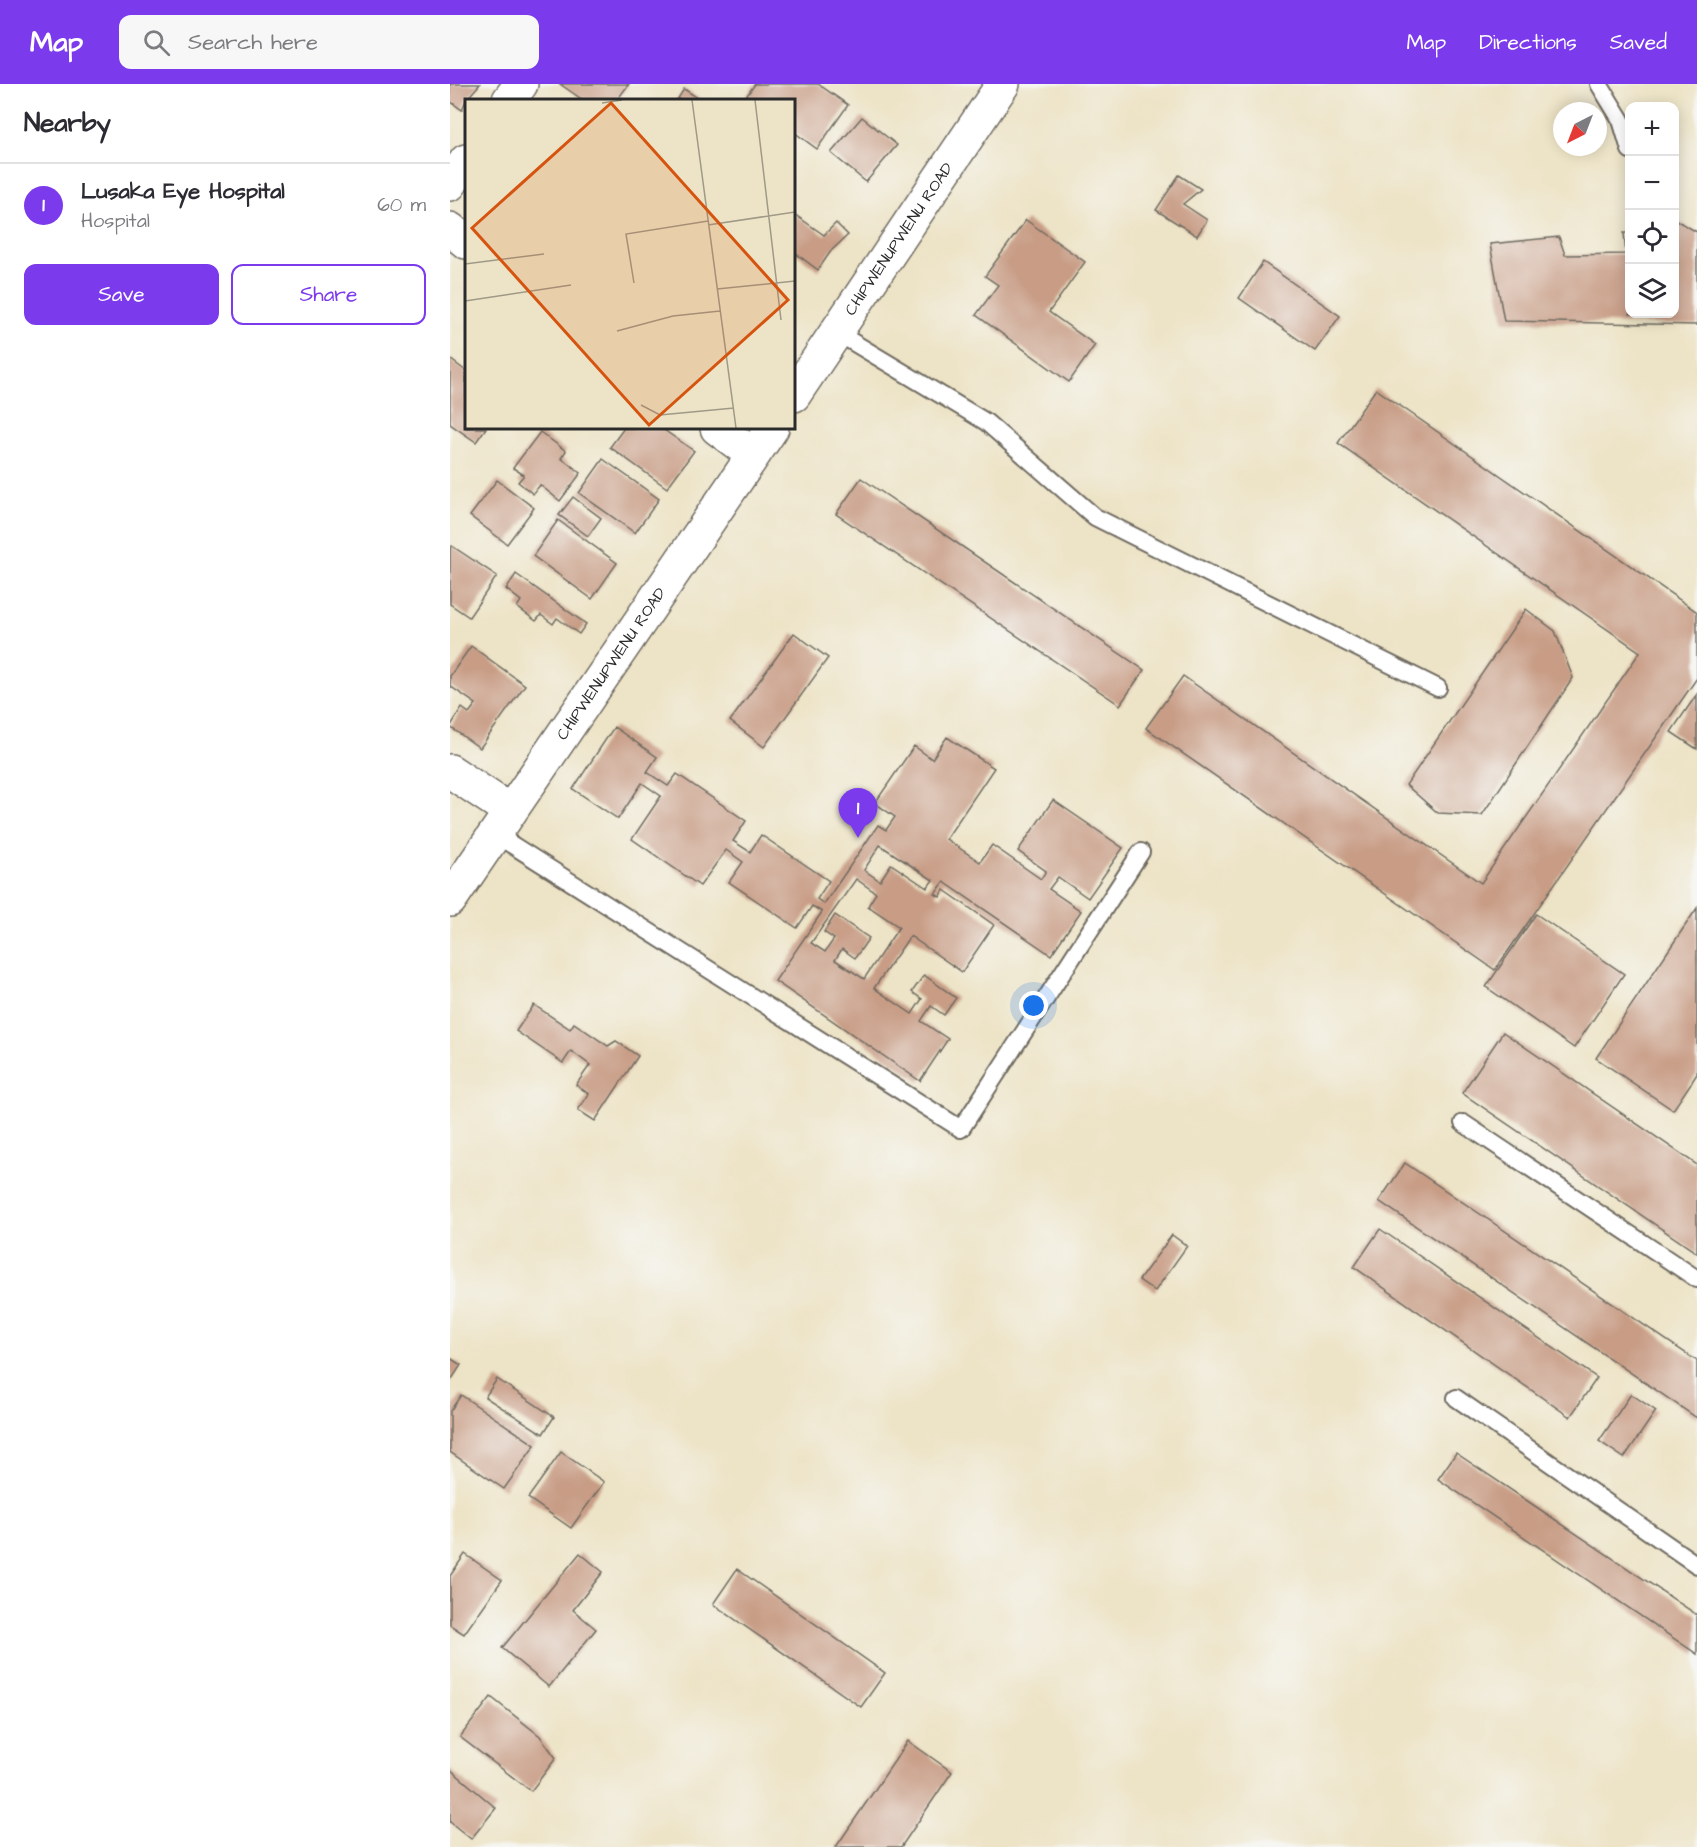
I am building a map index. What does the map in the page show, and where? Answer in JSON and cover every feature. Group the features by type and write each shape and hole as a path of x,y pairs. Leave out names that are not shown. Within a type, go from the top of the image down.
{"street":[{"path":"510,99 521,84"},
{"name":"CHIPWENUPWENU ROAD","path":"795,394 1003,84"},
{"path":"450,184 465,162"},
{"path":"450,229 465,241"},
{"path":"718,429 753,455"},
{"name":"CHIPWENUPWENU ROAD","path":"450,900 771,429"},
{"path":"450,771 503,822"}],"lane":[{"path":"1599,84 1621,120 1625,135"},
{"path":"836,332 986,422 1095,517 1438,688"},
{"path":"503,822 961,1129 1141,852"},
{"path":"1463,1124 1697,1279"},
{"path":"1456,1398 1697,1565"}],"building":[{"path":"450,84 480,84 465,99 462,110 450,101"},
{"path":"560,84 629,84 618,99 582,99"},
{"path":"755,84 818,84 848,105 817,149 795,133 795,99 745,98"},
{"path":"684,89 699,99 678,99"},
{"path":"862,117 897,145 866,182 831,153"},
{"path":"1179,175 1201,189 1183,204 1207,220 1197,236 1156,210"},
{"path":"795,215 824,235 836,223 848,235 831,251 818,270 795,253"},
{"path":"1026,220 1085,262 1049,312 1095,345 1069,382 976,315 998,285 985,276"},
{"path":"1679,222 1697,232 1697,325 1504,321 1490,244 1559,237 1565,255 1625,254 1625,318 1679,318"},
{"path":"1263,262 1340,316 1315,351 1239,298"},
{"path":"450,359 465,370 465,429 485,429 476,442 450,424"},
{"path":"1376,389 1697,612 1697,678 1495,970 1146,728 1183,676 1481,883 1640,652 1338,443"},
{"path":"623,429 662,429 694,451 667,488 610,447"},
{"path":"540,432 566,451 561,458 581,473 560,501 540,485 533,494 518,482 524,475 513,468"},
{"path":"603,459 659,499 635,533 579,493"},
{"path":"861,478 1144,670 1120,705 836,514"},
{"path":"497,480 534,508 507,544 470,516"},
{"path":"573,497 601,518 588,536 559,515"},
{"path":"558,520 617,563 592,599 533,556"},
{"path":"452,546 497,576 469,617 450,604 450,549"},
{"path":"516,574 586,624 579,634 557,618 553,624 541,615 536,621 517,607 521,601 506,589"},
{"path":"1526,609 1555,631 1573,678 1482,815 1438,813 1406,785"},
{"path":"794,633 828,658 764,747 730,721"},
{"path":"471,646 525,685 480,748 450,727 462,708 469,713 476,704 450,686 450,676"},
{"path":"1697,694 1697,749 1671,732"},
{"path":"614,727 657,757 647,772 668,786 677,774 746,821 733,841 750,852 761,835 829,881 817,899 824,904 878,825 886,830 895,817 875,803 914,746 932,759 947,737 994,768 946,839 980,862 992,845 1041,879 1046,871 1018,851 1053,800 1123,848 1088,898 1058,877 1049,889 1081,911 1051,955 944,882 935,894 940,897 944,890 994,925 962,972 910,936 874,988 912,1014 922,999 912,992 924,975 956,998 944,1015 931,1006 921,1021 948,1039 920,1081 775,981 822,912 812,906 797,928 729,882 743,862 726,850 700,886 632,839 661,796 642,783 618,819 573,789","holes":["880,845 933,880 927,888 891,864 880,881 864,870","856,879 876,893 868,906 899,927 864,979 835,960 842,949 855,958 869,938 835,915 824,932 834,939 825,952 811,943"]},
{"path":"1697,908 1697,1074 1673,1110 1596,1058"},
{"path":"1536,914 1624,974 1574,1048 1486,987"},
{"path":"534,1005 570,1029 574,1023 608,1046 616,1041 638,1056 595,1121 578,1110 589,1094 576,1085 590,1065 571,1051 563,1063 516,1031"},
{"path":"1503,1032 1697,1165 1697,1253 1462,1093"},
{"path":"1405,1163 1697,1361 1697,1418 1379,1201"},
{"path":"1380,1229 1597,1378 1570,1417 1354,1267"},
{"path":"1172,1235 1187,1246 1155,1291 1139,1280"},
{"path":"450,1358 461,1365 450,1382"},
{"path":"497,1379 554,1417 543,1434 485,1397"},
{"path":"1631,1394 1656,1411 1624,1458 1599,1441"},
{"path":"461,1395 535,1445 504,1489 450,1452 450,1411"},
{"path":"561,1452 604,1482 571,1528 528,1498"},
{"path":"1456,1453 1697,1615 1697,1654 1438,1479"},
{"path":"580,1553 603,1572 573,1610 596,1629 549,1687 502,1648"},
{"path":"465,1554 502,1580 464,1634 450,1625 450,1576"},
{"path":"737,1569 885,1673 861,1707 713,1604"},
{"path":"491,1697 540,1736 556,1758 531,1791 460,1737"},
{"path":"908,1741 952,1772 901,1847 836,1847"},
{"path":"450,1769 496,1808 471,1839 450,1822"}],"place":[{"name":"Lusaka Eye Hospital","path":"858,838"}]}
